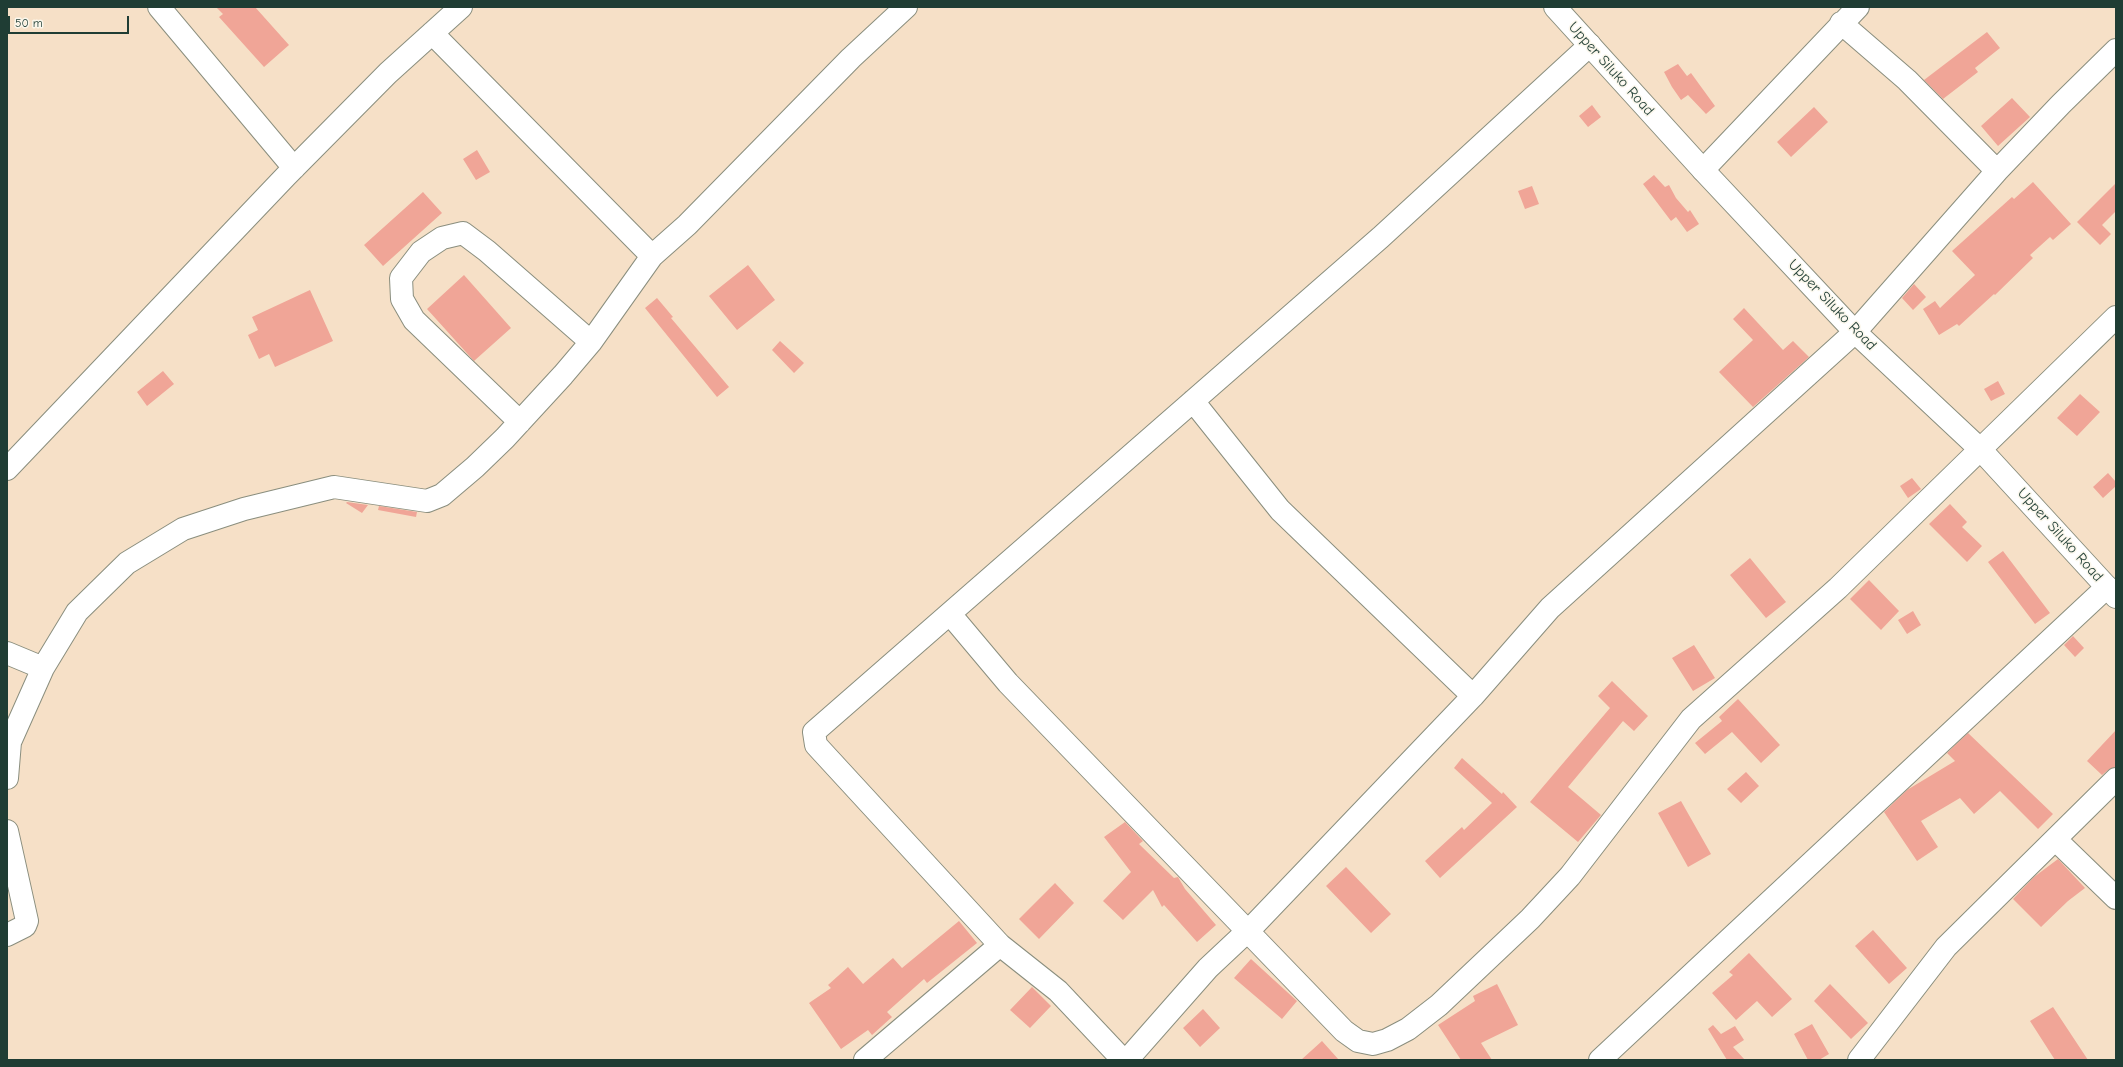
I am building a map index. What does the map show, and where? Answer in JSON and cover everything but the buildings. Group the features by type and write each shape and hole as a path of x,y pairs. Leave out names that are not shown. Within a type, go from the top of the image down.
{"street":[{"path":"159,7 294,168"},
{"path":"7,469 294,168 388,73 461,7"},
{"path":"7,778 10,742 43,668 77,612 127,563 183,529 244,509 334,486 428,501 442,495 456,484 520,422 591,342 652,256 687,225 851,58 906,7"},
{"name":"Upper Siluko Road","path":"1556,7 1703,170 1855,332 1981,450 2111,592"},
{"path":"1703,170 1841,23 1858,7"},
{"path":"1841,23 1907,80 1997,171"},
{"path":"432,33 652,256"},
{"path":"1124,1060 1058,991 1000,945 816,746 814,732 1381,237 1590,45"},
{"path":"1127,1060 1208,968 1247,931 1474,696 1550,608 1855,332 1997,171 2060,104 2116,50"},
{"path":"520,422 414,320 402,298 400,278 421,252 442,238 463,233 487,251 591,342"},
{"path":"950,614 1008,683 1344,1031 1358,1041 1373,1044 1387,1040 1408,1029 1439,1005 1550,898 1570,876 1691,719 1838,588 2116,317"},
{"path":"1193,401 1280,510 1474,696"},
{"path":"1600,1060 2111,592"},
{"path":"7,653 43,668"},
{"path":"1859,1060 1946,947 2056,840 2116,779"},
{"path":"7,831 27,920 25,926 7,935"},
{"path":"2056,840 2116,898"},
{"path":"865,1060 1000,945"}]}
